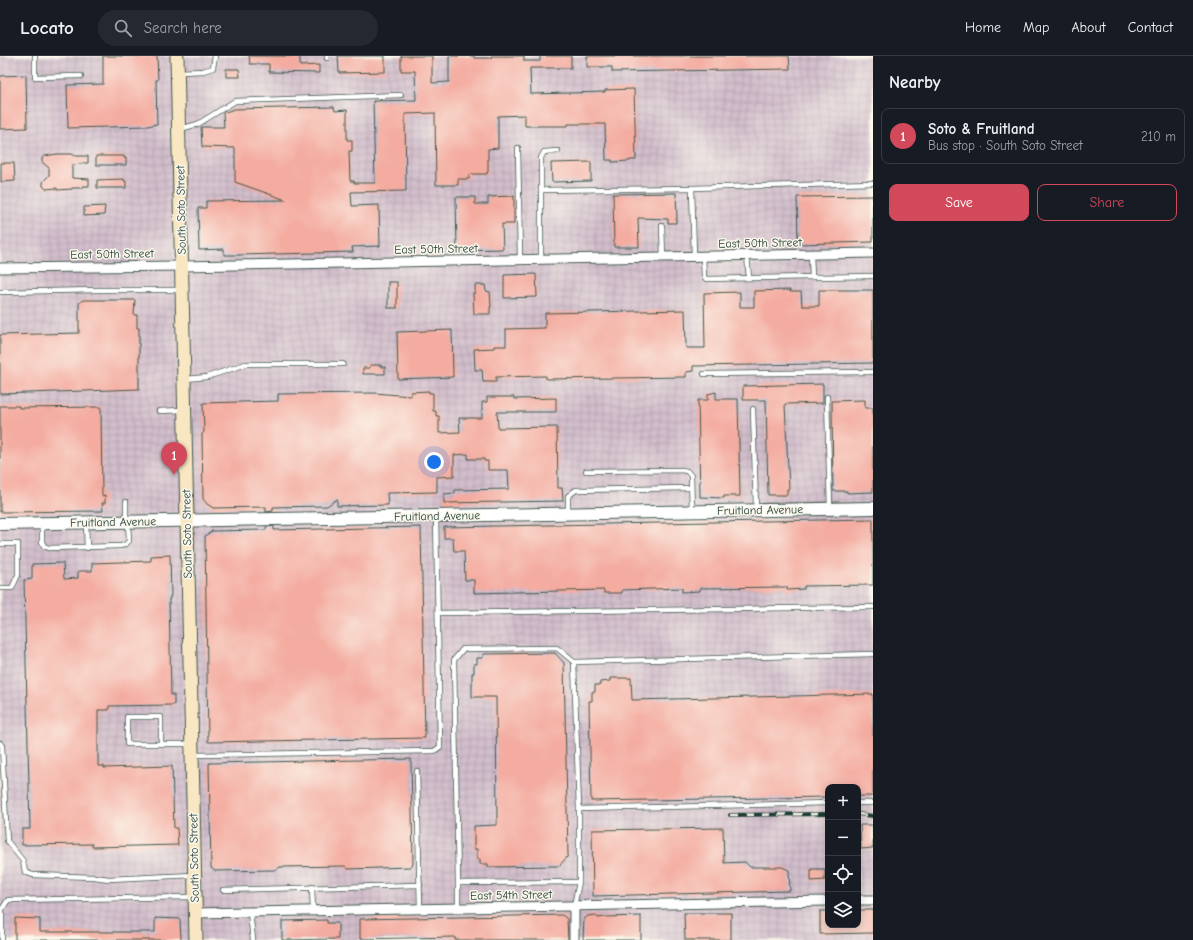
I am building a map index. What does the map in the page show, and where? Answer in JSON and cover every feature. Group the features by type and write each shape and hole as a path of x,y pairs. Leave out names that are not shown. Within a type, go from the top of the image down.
{"main road":[{"name":"South Soto Street","path":"177,56 196,940"}],"street":[{"name":"East 50th Street","path":"0,268 182,266 873,252"},
{"name":"Fruitland Avenue","path":"0,524 873,508"},
{"path":"861,900 873,900"},
{"name":"East 54th Street","path":"195,913 825,901"},
{"path":"574,906 574,940"}],"lane":[{"path":"35,56 35,77 81,76"},
{"path":"178,72 203,71 213,68 215,56"},
{"path":"179,130 198,124 235,101 402,95"},
{"path":"518,148 520,259"},
{"path":"541,259 542,155 544,152 558,151"},
{"path":"541,190 873,183"},
{"path":"692,188 699,256 704,277 706,279 873,276"},
{"path":"662,226 663,256"},
{"path":"811,254 812,277"},
{"path":"748,255 749,278"},
{"path":"0,292 183,290"},
{"path":"184,379 207,377 246,364 343,364"},
{"path":"704,374 873,372"},
{"path":"827,397 830,509"},
{"path":"159,411 184,410"},
{"path":"753,410 756,510"},
{"path":"586,472 687,471 691,476 692,511"},
{"path":"568,514 568,496 576,490 692,488"},
{"path":"42,524 42,542 44,546 49,548 121,546 129,541 126,502"},
{"path":"161,744 162,717 127,717 127,744 161,744 192,750 434,751 440,747 436,516"},
{"path":"86,523 87,548"},
{"path":"0,544 18,544 18,575 12,588 0,588"},
{"path":"438,613 873,607"},
{"path":"458,908 454,660 463,649 557,648 574,662 873,654"},
{"path":"574,662 579,809 579,882 574,906"},
{"path":"0,743 2,746 7,841 23,861 26,872 33,875 94,877 109,879 194,874"},
{"path":"417,771 420,908"},
{"path":"861,803 873,803"},
{"path":"579,809 825,804"},
{"path":"458,883 579,882"},
{"path":"222,890 420,885"},
{"path":"312,887 313,911"},
{"path":"2,940 2,909 8,900 195,897"},
{"path":"250,912 253,940"}],"shaded area":[{"path":"0,56 873,56 873,940 0,940"}],"building":[{"path":"103,56 157,56 157,124 148,126 68,128 67,85 103,84"},
{"path":"249,56 300,56 300,66 319,65 319,73 269,72 269,64 250,64"},
{"path":"338,56 385,56 385,72 339,73"},
{"path":"401,56 432,56 432,83 449,82 449,56 491,58 491,56 524,56 524,61 540,61 540,56 571,56 571,68 530,68 531,94 605,92 605,90 634,89 636,160 612,162 612,160 606,160 605,124 525,126 525,115 498,116 498,148 488,149 487,174 472,174 469,175 469,179 458,179 458,185 436,185 435,113 405,114 406,191 351,192 352,206 379,205 380,246 352,247 353,252 240,255 224,255 224,249 199,250 198,208 206,208 206,201 286,200 235,182 235,148 202,147 201,127 224,127 223,113 234,109 334,107 335,111 347,110 347,140 352,140 352,151 349,151 350,181 354,181 354,183 375,183 373,101 416,100 415,71 401,71"},
{"path":"587,56 789,56 790,69 612,72 612,67 587,67"},
{"path":"226,69 239,69 240,77 226,77"},
{"path":"26,75 27,128 0,129 0,76"},
{"path":"57,154 88,156 88,163 72,165 72,178 89,179 89,186 83,186 83,188 57,190 57,188 46,189 43,186 43,182 49,175 49,168 42,162 42,158"},
{"path":"96,156 124,156 124,158 126,158 126,165 96,165"},
{"path":"591,162 591,181 552,182 551,163"},
{"path":"1,163 14,163 15,181 1,182"},
{"path":"124,179 124,181 126,181 126,188 97,188 97,180"},
{"path":"676,193 676,223 668,223 668,219 638,218 639,247 614,247 613,194"},
{"path":"514,196 514,224 502,224 503,249 457,250 456,197 475,197 475,204 488,204 488,197"},
{"path":"873,196 873,242 798,244 797,197"},
{"path":"105,206 104,215 84,216 84,207"},
{"path":"536,274 537,297 504,298 504,275"},
{"path":"388,282 397,282 397,308 388,308"},
{"path":"475,285 485,285 486,291 490,292 490,314 474,314 473,293 475,293"},
{"path":"790,290 790,292 801,292 802,306 819,306 819,290 873,290 873,363 693,366 693,371 686,372 686,377 546,379 546,376 496,377 496,382 483,382 482,370 475,370 474,349 506,346 506,329 545,328 545,313 685,310 686,348 705,348 704,293 740,292 740,307 754,307 754,291"},
{"path":"83,300 135,300 134,315 137,315 137,328 139,328 139,389 0,394 0,335 79,333 79,303"},
{"path":"452,330 453,377 398,379 397,332"},
{"path":"370,365 381,365 381,367 385,367 385,374 363,374 363,368 370,368"},
{"path":"823,384 823,403 785,404 789,489 787,489 787,495 768,495 766,400 743,400 743,386"},
{"path":"429,391 429,393 433,393 433,411 436,411 436,416 439,416 439,433 460,432 459,418 482,418 482,402 487,402 487,397 514,397 514,399 556,398 556,412 497,412 498,428 557,427 558,488 562,488 563,501 444,503 444,494 455,493 455,490 509,489 508,470 488,470 488,461 484,461 484,459 468,459 468,454 454,455 454,476 437,477 437,492 387,493 388,505 337,506 337,499 327,506 273,507 273,511 266,512 266,507 213,508 203,499 203,403 278,401 278,394 374,393 411,396 411,392"},
{"path":"716,392 716,399 738,399 740,496 724,496 724,498 700,497 698,400 708,400 708,394"},
{"path":"865,400 865,408 873,408 873,492 847,493 847,491 833,491 832,401"},
{"path":"0,406 19,406 19,408 101,407 102,496 105,495 105,503 102,503 103,511 0,512"},
{"path":"873,519 873,585 804,586 804,589 787,590 787,587 700,588 700,591 682,592 682,588 622,590 622,593 604,593 604,590 474,593 474,580 465,580 464,551 454,551 453,538 444,538 444,527"},
{"path":"274,526 274,530 421,527 425,738 208,742 205,536 212,531 266,530 266,527"},
{"path":"170,555 171,596 169,599 171,695 174,695 174,705 109,706 109,710 98,710 98,766 104,766 104,768 172,766 174,828 177,828 178,845 92,847 92,844 22,845 22,829 30,829 24,580 32,579 32,564 63,563 64,579 78,578 78,571 92,571 92,563 151,561 151,556"},
{"path":"555,653 564,663 568,856 559,866 488,867 488,864 480,864 480,859 477,859 477,849 474,849 474,826 497,825 496,697 472,697 472,673 474,673 474,664 477,664 477,658 483,658 483,654"},
{"path":"610,678 631,678 632,700 873,694 873,796 861,796 861,784 825,784 825,797 591,801 589,701 592,701 592,692 595,692 595,685 600,685 600,682 610,681"},
{"path":"411,759 413,864 410,867 348,869 345,866 280,867 276,870 215,871 211,868 209,763"},
{"path":"861,825 873,825 873,848 861,849"},
{"path":"723,828 724,863 745,862 750,867 782,867 789,870 790,891 593,896 592,830"},
{"path":"811,869 825,869 825,880 811,881"},
{"path":"861,910 873,910 873,933 820,934 820,911 825,911 825,928 861,928"},
{"path":"684,913 731,913 731,940 685,940"},
{"path":"562,915 567,919 568,940 455,940 455,937 360,939 360,919"},
{"path":"596,915 598,918 641,916 641,940 583,940 584,919 588,916"},
{"path":"15,918 40,919 40,932 155,932 155,918 180,919 181,940 15,940"},
{"path":"327,920 327,923 338,923 338,939 282,940 282,921"}],"railway":[{"path":"730,815 825,814"},
{"path":"861,814 873,816"}],"place":[{"name":"Soto & Fruitland","path":"174,475"}]}
